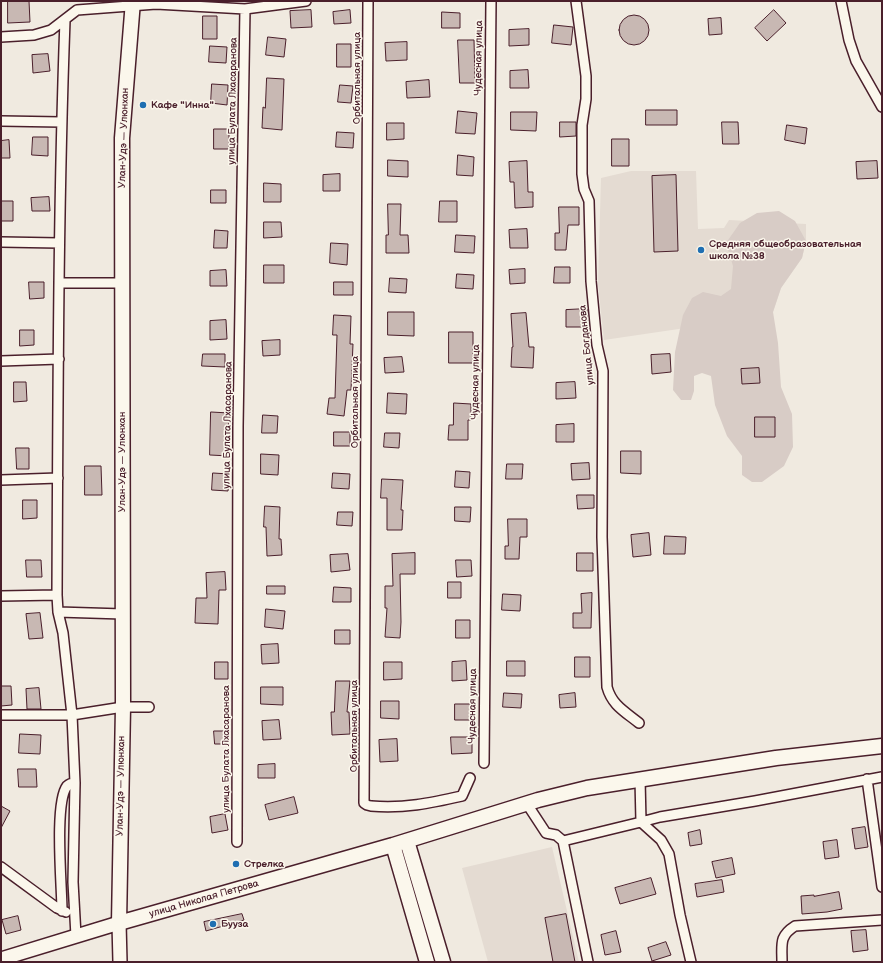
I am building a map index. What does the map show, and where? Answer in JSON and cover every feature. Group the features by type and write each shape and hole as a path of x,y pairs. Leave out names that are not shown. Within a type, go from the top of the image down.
{"main road":[{"name":"Улан-Удэ — Улюнхан","path":"119,923 123,707 122,138 133,3"},
{"name":"улица Николая Петрова","path":"1,959 119,923 407,841 527,804 587,788 776,758 882,746"},
{"path":"407,841 443,962"},
{"path":"393,845 427,962"},
{"path":"119,923 120,962"}],"street":[{"path":"1,37 34,35 50,30 77,10 133,3 245,8 306,1"},
{"name":"Орбитальная улица","path":"368,1 364,803 371,806 401,807 427,804 462,796 470,778"},
{"name":"Чудесная улица","path":"484,763 491,1"},
{"name":"улица Богданова","path":"576,1 586,76 586,99 582,125 582,174 584,189 589,201 592,289 597,345 603,371 602,537 607,687 614,704 638,723"},
{"path":"841,1 849,40 856,61 882,107"},
{"name":"улица Булата Лхасаранова","path":"237,842 238,426 245,8"},
{"path":"65,20 61,122 59,243 57,595 58,612 63,633 72,715 75,783 73,882 76,936"},
{"path":"1,121 61,122"},
{"path":"1,242 59,243"},
{"path":"59,284 122,283"},
{"path":"1,361 58,359"},
{"path":"1,480 58,478"},
{"path":"1,596 57,595"},
{"path":"58,612 122,614"},
{"path":"1,715 72,715 123,707 149,707"},
{"path":"562,841 660,817 882,777"},
{"path":"640,779 641,822 661,840 669,854 680,916 691,962"},
{"path":"867,779 882,888"},
{"path":"62,911 59,815 66,787 75,783"},
{"path":"527,804 546,834 556,835 562,841 588,962"},
{"path":"1,867 62,911 75,915"},
{"path":"782,962 783,939 786,931 795,926 882,920"}],"shaded area":[{"name":"Средняя общеобразовательная школа №38","path":"631,171 696,171 698,229 724,228 729,220 806,224 806,241 802,258 781,288 773,312 699,326 604,340 598,284 601,178"},
{"path":"779,211 795,221 806,241 802,258 781,288 773,312 778,343 781,387 792,414 793,447 784,466 762,482 752,482 742,475 742,456 727,436 715,405 711,376 702,373 694,376 694,391 691,400 681,400 673,390 675,352 683,315 692,298 703,292 721,296 731,289 733,266 726,243 740,223 757,213"},
{"path":"552,847 579,962 488,962 462,868"}],"building":[{"path":"8,1 29,1 30,22 8,23"},
{"path":"311,10 312,27 291,28 290,11"},
{"path":"350,10 351,23 334,24 333,12"},
{"path":"774,10 786,23 767,41 755,28"},
{"path":"442,12 460,13 460,28 442,28"},
{"path":"634,15 645,19 649,30 645,41 634,45 623,41 619,30 623,19"},
{"path":"203,16 217,16 217,39 203,39"},
{"path":"721,18 722,34 709,35 708,19"},
{"path":"554,25 573,27 571,45 552,43"},
{"path":"529,29 529,45 509,46 509,30"},
{"path":"268,37 286,39 284,57 266,55"},
{"path":"458,40 474,40 475,83 460,83"},
{"path":"407,42 407,60 386,61 385,43"},
{"path":"337,44 351,44 351,67 337,67"},
{"path":"210,46 227,47 226,63 209,62"},
{"path":"48,54 50,71 33,73 32,55"},
{"path":"528,70 529,88 510,88 510,71"},
{"path":"267,78 284,79 282,130 262,128"},
{"path":"429,80 430,97 407,98 406,82"},
{"path":"212,84 228,85 227,105 211,103"},
{"path":"340,85 353,86 351,103 338,102"},
{"path":"646,110 677,110 677,125 646,125"},
{"path":"458,111 477,113 475,134 456,133"},
{"path":"511,112 537,112 536,131 511,130"},
{"path":"560,122 576,122 576,136 560,137"},
{"path":"722,122 738,122 739,144 723,144"},
{"path":"387,123 404,123 404,139 387,140"},
{"path":"787,125 807,128 805,144 785,140"},
{"path":"214,129 229,129 229,149 214,149"},
{"path":"337,132 354,133 353,148 336,147"},
{"path":"33,137 48,137 48,156 32,155"},
{"path":"612,139 629,139 629,166 612,166"},
{"path":"9,140 10,158 1,158 1,141"},
{"path":"458,155 474,157 473,176 457,175"},
{"path":"388,160 408,161 408,177 388,176"},
{"path":"527,161 528,192 533,192 533,207 515,208 514,182 510,182 509,162"},
{"path":"877,161 878,178 857,179 856,162"},
{"path":"340,174 340,191 323,191 323,175"},
{"path":"676,175 678,251 654,252 652,176"},
{"path":"264,183 281,184 281,202 264,202"},
{"path":"211,190 226,190 226,203 211,203"},
{"path":"49,197 50,211 32,211 31,198"},
{"path":"1,201 13,201 13,221 1,221"},
{"path":"440,201 457,201 457,222 439,222"},
{"path":"388,204 401,204 400,235 408,235 409,253 386,253 386,235 388,235"},
{"path":"559,207 579,207 579,225 568,225 566,250 555,250 555,233 559,233"},
{"path":"264,222 281,222 282,237 264,238"},
{"path":"527,229 528,248 510,248 509,230"},
{"path":"215,230 228,231 227,248 214,248"},
{"path":"456,235 475,236 474,253 455,252"},
{"path":"331,243 348,244 347,265 330,263"},
{"path":"264,265 284,265 284,283 264,283"},
{"path":"555,267 570,267 570,283 554,283"},
{"path":"525,269 525,283 510,284 509,270"},
{"path":"226,270 227,286 210,286 210,271"},
{"path":"457,274 474,275 473,289 456,288"},
{"path":"390,278 407,279 406,293 389,292"},
{"path":"29,282 44,282 44,298 30,299"},
{"path":"334,282 353,282 353,295 334,295"},
{"path":"587,309 587,327 566,327 566,310"},
{"path":"388,312 414,312 414,336 388,335"},
{"path":"526,313 529,347 534,347 533,368 511,367 513,347 511,314"},
{"path":"334,315 351,316 350,344 353,344 351,390 347,390 344,416 327,414 329,398 335,398 337,335 333,335"},
{"path":"226,320 227,339 210,340 210,321"},
{"path":"20,330 34,330 34,345 20,346"},
{"path":"449,332 473,332 473,363 449,363"},
{"path":"280,340 280,355 263,356 262,341"},
{"path":"203,354 225,354 225,367 202,366"},
{"path":"670,354 671,372 652,374 651,355"},
{"path":"402,357 404,372 385,373 384,358"},
{"path":"759,368 760,383 742,384 741,369"},
{"path":"14,382 26,382 27,401 14,402"},
{"path":"575,382 576,398 556,399 556,383"},
{"path":"388,393 407,394 406,414 387,413"},
{"path":"454,403 471,404 471,420 468,420 468,440 448,440 449,425 453,425"},
{"path":"211,412 229,413 229,456 210,455"},
{"path":"263,415 278,416 277,433 262,433"},
{"path":"755,417 775,417 775,437 755,437"},
{"path":"574,424 574,442 556,442 556,425"},
{"path":"334,432 350,432 350,446 334,446"},
{"path":"385,433 400,433 399,448 384,447"},
{"path":"16,448 29,448 29,469 17,469"},
{"path":"621,451 641,451 641,474 621,473"},
{"path":"261,454 279,455 278,475 261,474"},
{"path":"589,463 590,479 572,480 571,464"},
{"path":"507,464 523,464 522,479 506,479"},
{"path":"85,466 101,466 102,495 85,495"},
{"path":"456,471 470,472 469,488 455,487"},
{"path":"213,473 229,474 228,491 212,490"},
{"path":"333,473 350,474 349,489 332,488"},
{"path":"382,479 403,480 401,510 403,510 402,530 387,530 387,498 381,498"},
{"path":"577,495 594,495 594,508 578,509"},
{"path":"23,500 37,500 37,518 23,519"},
{"path":"265,506 280,507 279,539 281,539 282,555 267,556 266,527 264,527"},
{"path":"455,507 471,507 470,522 455,521"},
{"path":"338,512 353,512 352,526 337,525"},
{"path":"508,519 527,519 527,537 520,537 519,559 505,559 505,546 508,546"},
{"path":"649,533 651,555 633,557 631,535"},
{"path":"665,536 686,537 685,554 664,554"},
{"path":"415,553 415,574 400,574 400,638 385,637 387,608 385,608 385,586 393,586 392,554"},
{"path":"577,553 593,553 593,571 577,571"},
{"path":"348,554 350,570 331,572 330,555"},
{"path":"26,560 41,560 42,577 27,577"},
{"path":"456,560 471,560 472,576 457,577"},
{"path":"225,572 226,590 219,590 218,624 195,623 196,598 207,598 206,573"},
{"path":"448,582 461,582 461,598 448,598"},
{"path":"267,586 285,586 285,594 267,594"},
{"path":"334,587 351,588 351,602 333,602"},
{"path":"592,593 591,628 573,628 573,613 582,613 581,594"},
{"path":"503,594 521,595 520,611 502,610"},
{"path":"266,609 285,611 283,629 265,627"},
{"path":"40,613 43,638 29,639 26,614"},
{"path":"456,620 470,620 470,638 456,638"},
{"path":"335,630 350,630 350,644 335,644"},
{"path":"278,644 279,663 262,664 261,645"},
{"path":"575,657 590,657 590,677 575,677"},
{"path":"466,661 467,680 452,681 452,662"},
{"path":"507,661 525,661 525,676 507,676"},
{"path":"215,662 228,662 228,679 215,679"},
{"path":"384,662 402,662 402,679 384,680"},
{"path":"336,681 350,681 347,712 349,712 350,734 332,735 331,712 334,712"},
{"path":"1,686 11,686 12,705 1,706"},
{"path":"261,687 283,687 283,705 261,704"},
{"path":"39,688 41,709 27,709 26,689"},
{"path":"504,693 522,694 521,708 503,707"},
{"path":"575,693 576,707 560,708 559,695"},
{"path":"381,701 399,701 399,719 381,718"},
{"path":"455,704 471,704 471,720 455,720"},
{"path":"279,720 281,739 263,740 262,721"},
{"path":"214,731 226,731 227,744 215,744"},
{"path":"20,734 41,735 40,754 19,753"},
{"path":"451,737 472,737 472,753 452,754"},
{"path":"397,739 398,761 380,762 379,740"},
{"path":"275,764 275,778 258,778 258,765"},
{"path":"18,769 36,769 37,787 19,787"},
{"path":"294,797 298,813 269,820 265,805"},
{"path":"1,806 10,811 1,828"},
{"path":"225,814 228,830 212,833 210,817"},
{"path":"865,827 868,847 855,849 852,829"},
{"path":"700,830 702,844 690,846 688,833"},
{"path":"837,840 839,857 825,859 823,842"},
{"path":"732,858 735,874 716,878 712,862"},
{"path":"651,878 656,894 620,904 615,888"},
{"path":"722,880 724,892 697,897 695,884"},
{"path":"839,892 842,909 802,914 801,896 814,896"},
{"path":"242,914 244,920 206,931 204,922"},
{"path":"566,914 575,962 553,962 545,918"},
{"path":"18,916 21,930 6,934 2,920"},
{"path":"866,930 868,950 853,952 851,931"},
{"path":"616,931 621,952 605,955 601,935"},
{"path":"666,942 671,955 652,961 648,948"}],"place":[{"name":"Кафе \"Инна\"","path":"143,105"},
{"name":"Средняя общеобразовательная школа №38","path":"701,250"},
{"name":"Стрелка","path":"236,864"},
{"name":"Бууза","path":"213,924"}]}
